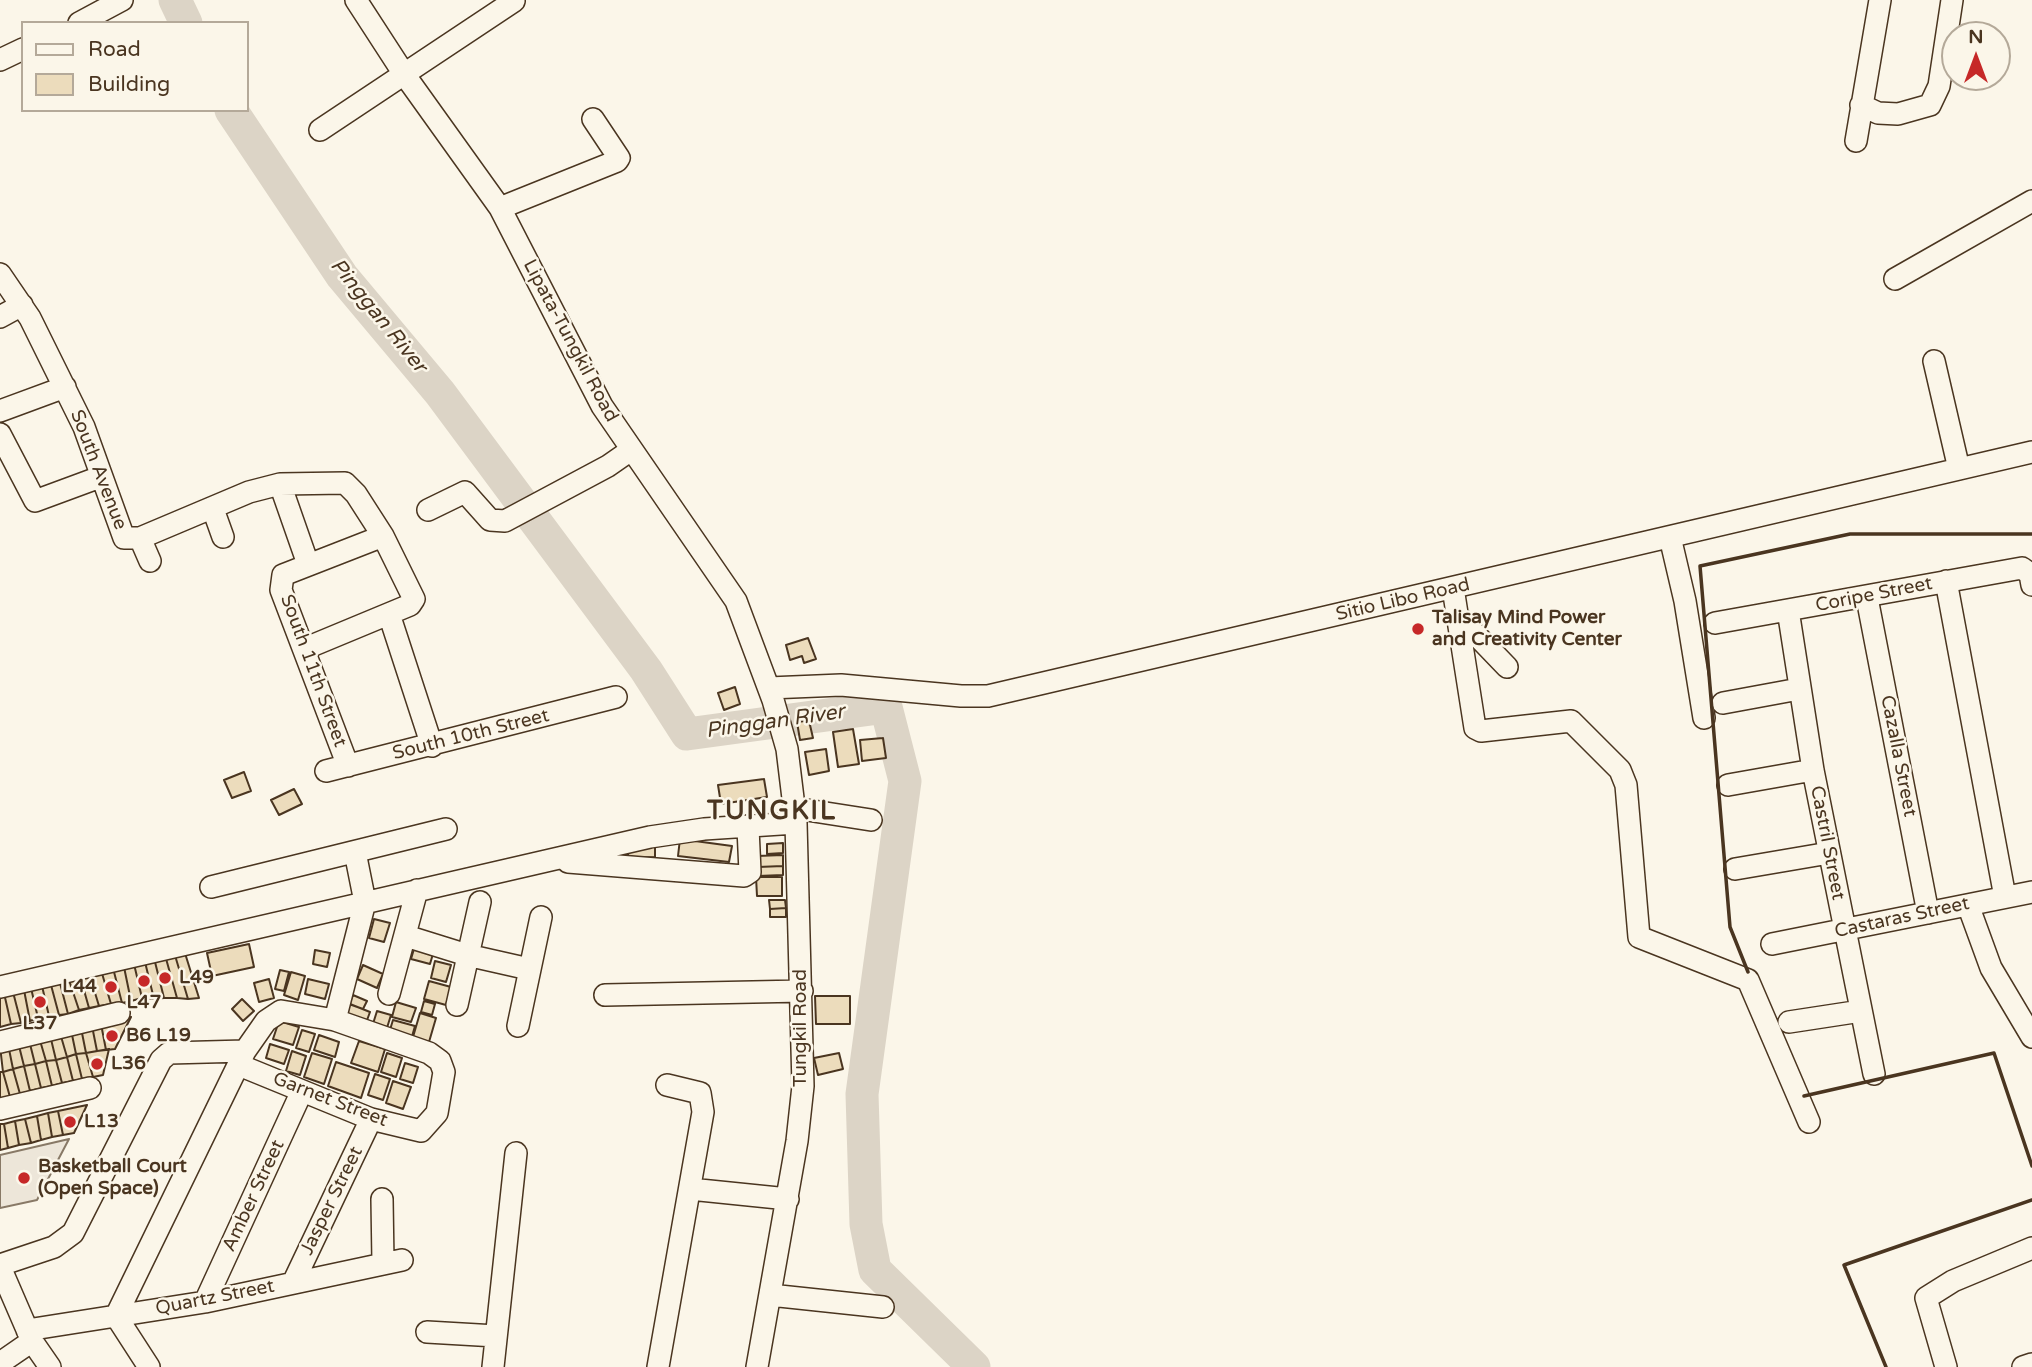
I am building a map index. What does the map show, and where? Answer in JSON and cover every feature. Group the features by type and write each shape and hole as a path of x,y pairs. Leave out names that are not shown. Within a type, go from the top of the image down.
{"street":[{"path":"81,21 96,7 122,0"},
{"name":"Lipata-Tungkil Road","path":"356,0 404,74 500,208 602,407 736,601 771,694"},
{"path":"1856,141 1880,0"},
{"path":"1861,104 1878,113 1898,114 1930,104 1939,86 1952,0"},
{"path":"320,130 514,1"},
{"path":"0,58 21,50"},
{"path":"500,208 617,161 619,158 593,119"},
{"path":"1895,279 2032,201"},
{"name":"South Avenue","path":"0,274 22,305 84,426 124,538 140,538 249,492 280,484 345,483 356,494 383,536"},
{"path":"0,317 22,305"},
{"path":"1934,361 1959,469"},
{"path":"0,411 65,387"},
{"path":"0,434 35,500 100,477"},
{"path":"428,510 465,492 490,520 497,522 514,517 608,466 631,450"},
{"name":"Sitio Libo Road","path":"771,694 841,685 988,696 2032,452"},
{"path":"280,484 307,564 383,536 414,599 410,605 304,649"},
{"path":"213,509 223,537"},
{"path":"1670,537 1685,601 1704,718"},
{"path":"140,538 150,561"},
{"name":"South 11th Street","path":"307,564 283,575 281,590 348,766"},
{"name":"Coripe Street","path":"1716,623 1867,598 2022,568 2031,579"},
{"path":"1946,581 2005,897"},
{"path":"1452,588 1475,728 1481,731 1571,721 1620,770 1626,785 1639,937 1748,981 1809,1122"},
{"name":"Cazalla Street","path":"1867,598 1928,913"},
{"name":"Castril Street","path":"1788,610 1813,770 1874,1074"},
{"path":"389,614 432,746"},
{"path":"1456,614 1507,667"},
{"path":"1723,703 1799,689"},
{"name":"Tungkil Road","path":"757,1367 788,1199 803,1086 795,816 787,749 771,694"},
{"name":"South 10th Street","path":"326,771 616,697"},
{"path":"1728,785 1813,770"},
{"path":"0,987 650,837 748,828 795,816 871,820"},
{"path":"545,861 744,876 750,872 748,828"},
{"path":"211,887 446,829"},
{"path":"149,1367 116,1316 242,1058 266,1021 281,1011 335,1020 365,902 355,852"},
{"path":"1735,869 1829,853"},
{"path":"389,994 417,890"},
{"name":"Castaras Street","path":"1772,944 2032,891"},
{"path":"457,1005 480,902"},
{"path":"1968,905 1991,968 2032,1037"},
{"path":"518,1026 541,917"},
{"path":"406,936 467,955 529,969"},
{"path":"606,995 802,991"},
{"path":"1789,1022 1861,1011"},
{"path":"0,1042 118,1013"},
{"name":"Garnet Street","path":"242,1058 303,1091 371,1119 421,1131 437,1112 444,1072 440,1061 429,1053 335,1020"},
{"path":"50,1367 30,1335 0,1266 54,1247 73,1233 161,1060 169,1053 242,1058"},
{"path":"658,1367 703,1121 700,1093 667,1085"},
{"path":"0,1109 90,1088"},
{"name":"Amber Street","path":"205,1302 303,1091"},
{"name":"Jasper Street","path":"293,1283 371,1119"},
{"path":"493,1367 516,1153"},
{"path":"690,1189 788,1199"},
{"name":"Quartz Street","path":"30,1335 116,1316 205,1302 392,1261 382,1199"},
{"path":"1946,1367 1926,1298 1953,1281 2032,1248"},
{"path":"770,1295 883,1307"},
{"path":"427,1332 496,1336"},
{"path":"0,1363 30,1335"},
{"path":"2023,1367 2032,1364"}],"shaded area":[{"name":"Basketball Court (Open Space)","path":"69,1139 37,1200 0,1208 0,1155"}],"building":[{"path":"808,638 816,659 804,663 802,656 790,660 786,645"},
{"path":"735,687 740,704 724,710 718,693"},
{"path":"805,721 810,725 813,738 800,740 797,722"},
{"path":"853,729 859,764 838,767 833,732"},
{"path":"883,738 886,758 862,761 860,740"},
{"path":"826,749 829,771 809,775 805,752"},
{"path":"244,772 251,791 232,798 224,780"},
{"path":"764,779 767,797 721,804 718,785"},
{"path":"294,789 302,804 279,815 271,800"},
{"path":"680,839 732,846 729,862 678,856"},
{"path":"655,843 655,857 628,858 628,848"},
{"path":"783,843 783,853 767,854 767,844"},
{"path":"783,855 783,866 758,867 757,856"},
{"path":"783,866 783,875 758,876 758,867"},
{"path":"756,877 782,877 782,896 757,896"},
{"path":"769,900 785,900 786,908 770,909"},
{"path":"786,908 786,917 770,917 770,909"},
{"path":"374,919 390,923 384,942 369,938"},
{"path":"416,942 435,947 430,964 411,959"},
{"path":"249,944 254,967 212,976 207,953"},
{"path":"184,950 199,998 188,999 174,952"},
{"path":"315,950 330,953 327,967 313,964"},
{"path":"174,952 188,999 177,998 165,955"},
{"name":"L49","path":"165,955 177,998 164,998 154,958"},
{"path":"154,958 164,998 154,999 145,962"},
{"path":"435,961 451,965 446,982 431,978"},
{"name":"L47","path":"145,962 154,999 142,998 134,964"},
{"path":"134,964 142,998 131,1001 124,967"},
{"path":"363,965 383,974 377,988 357,979"},
{"path":"124,967 131,1001 122,1003 113,968"},
{"name":"L44","path":"113,968 122,1003 111,1004 101,970"},
{"path":"101,970 111,1004 99,1006 89,973"},
{"path":"280,970 289,972 284,991 275,989"},
{"path":"291,972 305,976 298,1000 284,995"},
{"path":"89,973 99,1006 89,1008 80,976"},
{"path":"80,976 89,1008 79,1010 69,980"},
{"path":"269,979 274,998 259,1002 254,983"},
{"path":"308,979 329,984 325,999 305,994"},
{"path":"69,980 79,1010 68,1014 60,983"},
{"path":"429,981 451,987 446,1005 424,999"},
{"path":"60,983 68,1014 59,1015 51,985"},
{"path":"51,985 59,1015 49,1016 42,986"},
{"name":"L37","path":"42,986 49,1016 38,1018 31,988"},
{"path":"31,988 38,1018 30,1021 24,990"},
{"path":"24,990 30,1021 21,1023 13,992"},
{"path":"13,992 21,1023 11,1024 4,993"},
{"path":"4,993 11,1024 0,1027 0,994"},
{"path":"353,995 367,1001 363,1009 349,1004"},
{"path":"815,996 850,996 850,1024 816,1024"},
{"path":"242,999 254,1011 243,1021 232,1009"},
{"path":"424,1001 435,1004 432,1015 421,1012"},
{"path":"396,1002 416,1008 411,1022 392,1017"},
{"path":"350,1004 370,1012 366,1023 346,1014"},
{"path":"377,1011 391,1015 386,1031 372,1027"},
{"path":"420,1013 436,1018 429,1042 413,1037"},
{"name":"B6 L19","path":"131,1017 115,1049 106,1050 101,1024"},
{"path":"393,1020 415,1026 411,1040 389,1033"},
{"path":"279,1021 299,1027 293,1045 273,1039"},
{"path":"101,1024 106,1050 97,1051 92,1026"},
{"path":"92,1026 97,1051 86,1053 81,1028"},
{"path":"81,1028 86,1053 76,1054 71,1030"},
{"path":"71,1030 76,1054 67,1057 60,1033"},
{"path":"302,1030 315,1034 309,1052 296,1048"},
{"path":"60,1033 67,1057 56,1060 50,1035"},
{"path":"50,1035 56,1060 46,1061 39,1037"},
{"path":"319,1035 339,1042 335,1057 314,1050"},
{"path":"39,1037 46,1061 35,1064 29,1040"},
{"path":"29,1040 35,1064 24,1066 18,1042"},
{"path":"359,1041 385,1049 378,1072 351,1063"},
{"path":"18,1042 24,1066 13,1069 8,1044"},
{"path":"8,1044 13,1069 3,1072 0,1046"},
{"path":"270,1044 289,1050 284,1064 266,1058"},
{"name":"L36","path":"109,1049 103,1075 93,1077 86,1053"},
{"path":"292,1051 306,1056 300,1075 286,1071"},
{"path":"86,1053 93,1077 82,1079 76,1054"},
{"path":"312,1053 332,1059 324,1084 304,1077"},
{"path":"387,1053 402,1058 396,1077 381,1072"},
{"path":"839,1053 843,1069 818,1075 814,1058"},
{"path":"76,1054 82,1079 73,1081 67,1057"},
{"path":"67,1057 73,1081 62,1083 56,1060"},
{"path":"56,1060 62,1083 52,1086 46,1061"},
{"path":"46,1061 52,1086 41,1088 35,1064"},
{"path":"336,1062 369,1073 361,1098 328,1086"},
{"path":"405,1063 418,1067 413,1083 400,1079"},
{"path":"35,1064 41,1088 30,1091 24,1066"},
{"path":"24,1066 30,1091 20,1094 13,1069"},
{"path":"13,1069 20,1094 10,1097 3,1072"},
{"path":"0,1072 3,1072 10,1097 0,1099"},
{"path":"375,1074 390,1079 383,1100 368,1095"},
{"path":"393,1081 411,1087 403,1109 386,1103"},
{"name":"L13","path":"87,1105 74,1133 63,1135 58,1111"},
{"path":"58,1111 63,1135 52,1137 48,1113"},
{"path":"48,1113 52,1137 41,1140 37,1116"},
{"path":"37,1116 41,1140 31,1143 25,1119"},
{"path":"25,1119 31,1143 19,1145 15,1121"},
{"path":"15,1121 19,1145 8,1148 4,1124"},
{"path":"0,1124 4,1124 8,1148 0,1150"}],"waterway":[{"name":"Pinggan River","path":"175,0 185,21"},
{"name":"Pinggan River","path":"232,112 342,276 440,393 646,670 687,734 886,707 905,781 862,1094 866,1224 875,1270 974,1367"}],"wall":[{"path":"1748,972 1730,927 1700,566 1850,534 2032,534"},
{"path":"1804,1096 1994,1053 2032,1166"},
{"path":"1886,1367 1844,1265 2032,1200"}],"place":[{"name":"Talisay Mind Power and Creativity Center","path":"1418,629"},
{"name":"L49","path":"165,978"},
{"name":"L47","path":"144,981"},
{"name":"L44","path":"111,987"},
{"name":"L37","path":"40,1002"},
{"name":"B6 L19","path":"112,1036"},
{"name":"L36","path":"97,1064"},
{"name":"L13","path":"70,1122"},
{"name":"Basketball Court (Open Space)","path":"24,1178"}],"district":[{"name":"TUNGKIL","path":"772,812"}]}
